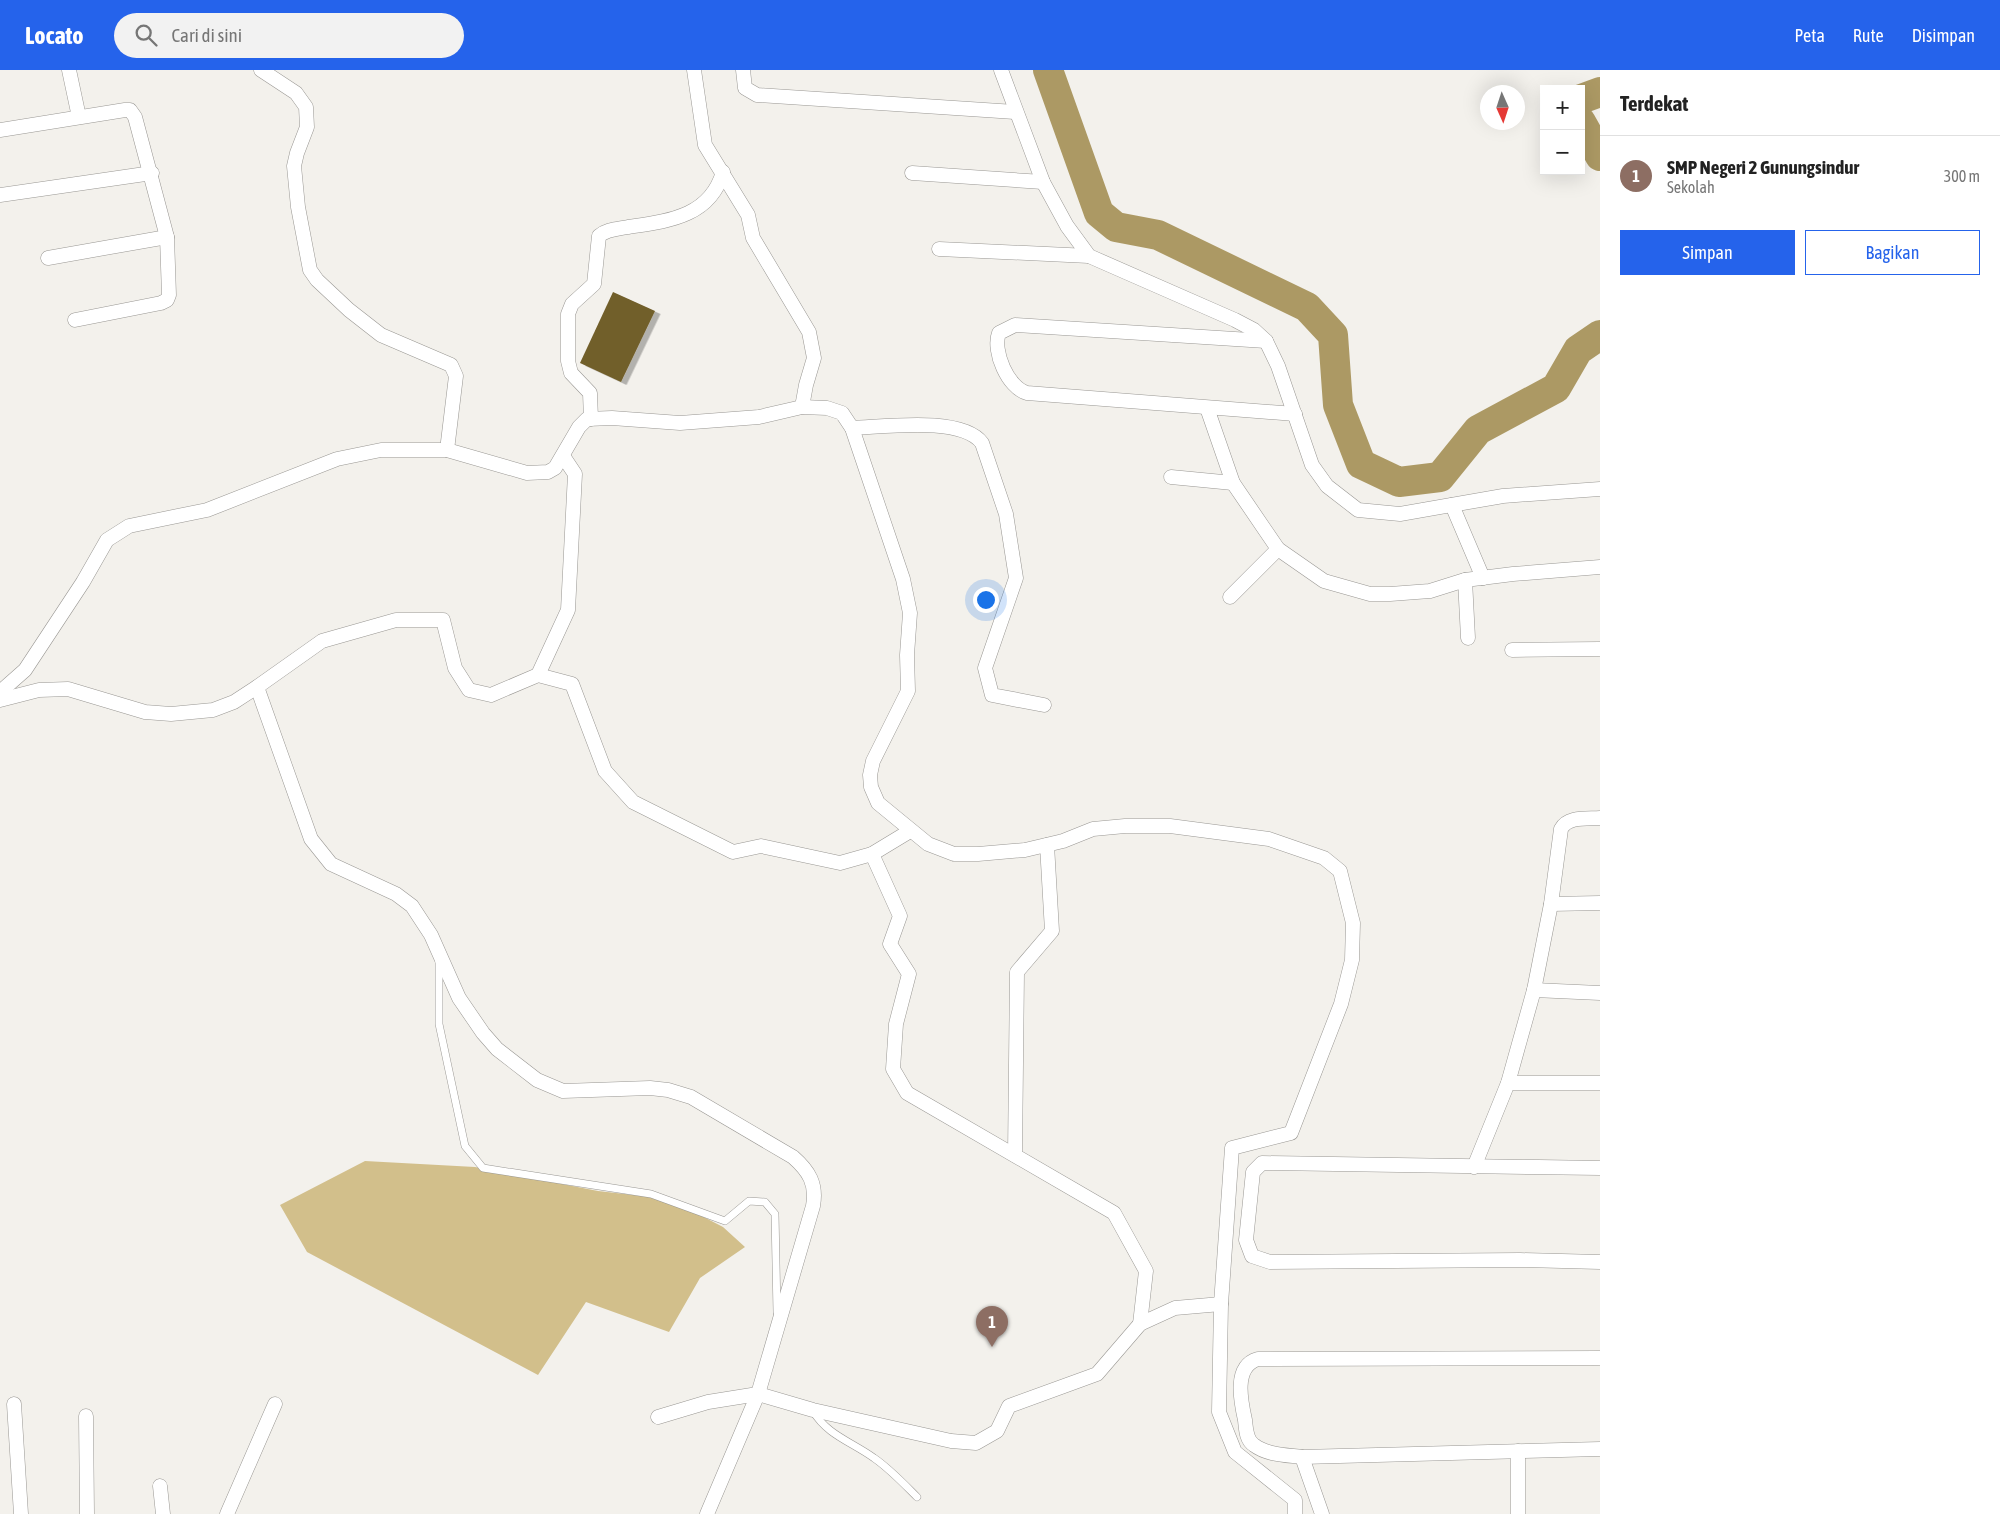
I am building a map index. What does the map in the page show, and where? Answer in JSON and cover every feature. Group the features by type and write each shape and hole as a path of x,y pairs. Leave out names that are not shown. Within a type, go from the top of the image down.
{"street":[{"path":"69,70 79,117"},
{"path":"261,70 292,90 306,107 307,127 296,153 294,166 298,207 310,270 349,310 381,335 451,365 456,376 447,450"},
{"path":"694,70 705,145 748,215 753,238 809,332 814,358 802,407"},
{"path":"743,70 742,82 745,88 757,94 1015,112"},
{"path":"1001,70 1015,112 1043,182 1067,226 1089,256"},
{"path":"0,130 130,110 135,117 152,173 167,237 170,290 167,300 161,303 75,320"},
{"path":"592,419 590,393 571,373 568,361 568,314 572,304 594,284 599,236 609,230 672,220 695,211 713,195 723,172"},
{"path":"0,195 152,173"},
{"path":"912,173 1043,182"},
{"path":"48,258 167,237"},
{"path":"939,249 1089,256 1254,330 1266,341 1296,414 1312,465 1327,486 1358,510 1400,514 1511,495 1600,489"},
{"path":"1266,341 1015,325 1005,328 998,335 1001,361 1009,381 1021,392 1296,414"},
{"path":"0,692 25,670 84,582 107,540 129,526 207,510 338,459 381,450 447,450 528,473 548,472 555,468 579,427 587,419 680,423 759,417 802,407 827,408 842,414 852,428 903,579 910,613 906,655 908,691 874,761 870,775 871,787 878,803 928,844 954,854 1025,850 1101,828 1134,826 1200,828 1248,835 1286,845 1324,858 1340,871 1353,923 1352,960 1346,986 1292,1133 1232,1148 1221,1304 1219,1412 1234,1452 1295,1500 1295,1514"},
{"path":"1207,408 1233,483 1278,549 1324,582 1370,594 1430,591 1465,580 1600,567"},
{"path":"852,428 953,427 976,435 982,443 1006,514 1016,578 985,668 992,695 1044,705"},
{"path":"538,675 568,610 575,474 563,456"},
{"path":"1171,477 1233,483"},
{"path":"1452,505 1483,578"},
{"path":"1230,597 1278,549"},
{"path":"1465,580 1468,638"},
{"path":"0,700 39,690 68,689 123,707 145,712 191,713 220,707 257,687 322,641 396,620 443,620 455,668 469,690 491,695 538,675 572,684 605,771 634,802 733,852 761,846 840,863 872,854 910,831"},
{"path":"1512,650 1600,649"},
{"path":"257,687 304,826 315,844 331,864 396,894 412,906 432,935 459,998 483,1034 497,1049 537,1080 563,1091 668,1090 707,1106 793,1157 806,1168 815,1189 814,1198 758,1394 707,1514"},
{"path":"1474,1167 1508,1083 1534,990 1551,904 1562,826 1570,820 1600,818"},
{"path":"1016,1155 1017,972 1052,931 1047,845"},
{"path":"872,854 900,916 890,944 909,974 896,1024 893,1069 907,1093 1114,1213 1146,1271 1140,1324"},
{"path":"1551,904 1600,903"},
{"path":"1534,990 1600,992"},
{"path":"1508,1083 1600,1083"},
{"path":"1600,1168 1262,1163 1253,1172 1246,1240 1247,1247 1256,1259 1270,1262 1520,1260 1600,1262"},
{"path":"658,1418 708,1402 758,1394 813,1410 951,1441 976,1443 988,1438 997,1431 1009,1406 1097,1374 1140,1324 1175,1308 1221,1304"},
{"path":"1600,1358 1253,1361 1245,1369 1240,1395 1248,1438 1253,1445 1273,1454 1302,1457 1600,1449"},
{"path":"14,1404 22,1514"},
{"path":"227,1514 275,1404"},
{"path":"86,1416 87,1514"},
{"path":"1518,1451 1518,1514"},
{"path":"1302,1457 1322,1514"},
{"path":"160,1486 163,1514"}],"lane":[{"path":"439,952 439,1024 465,1146 483,1168 651,1194 725,1221 749,1201 765,1202 775,1214 778,1322"},
{"path":"813,1410 819,1420 831,1432 876,1459 917,1498"}],"shaded area":[{"path":"365,1161 475,1167 598,1191 669,1199 723,1227 745,1247 700,1278 669,1332 586,1302 538,1375 307,1252 280,1205"}],"building":[{"path":"613,292 655,311 621,382 580,363"}],"waterway":[{"path":"1048,70 1099,213 1116,227 1158,235 1307,307 1333,335 1338,405 1361,464 1399,482 1440,477 1478,430 1556,388 1578,350 1600,335"},
{"path":"1585,98 1600,92"},
{"path":"1585,129 1600,156"}],"place":[{"name":"SMP Negeri 2 Gunungsindur","path":"992,1347"}]}
